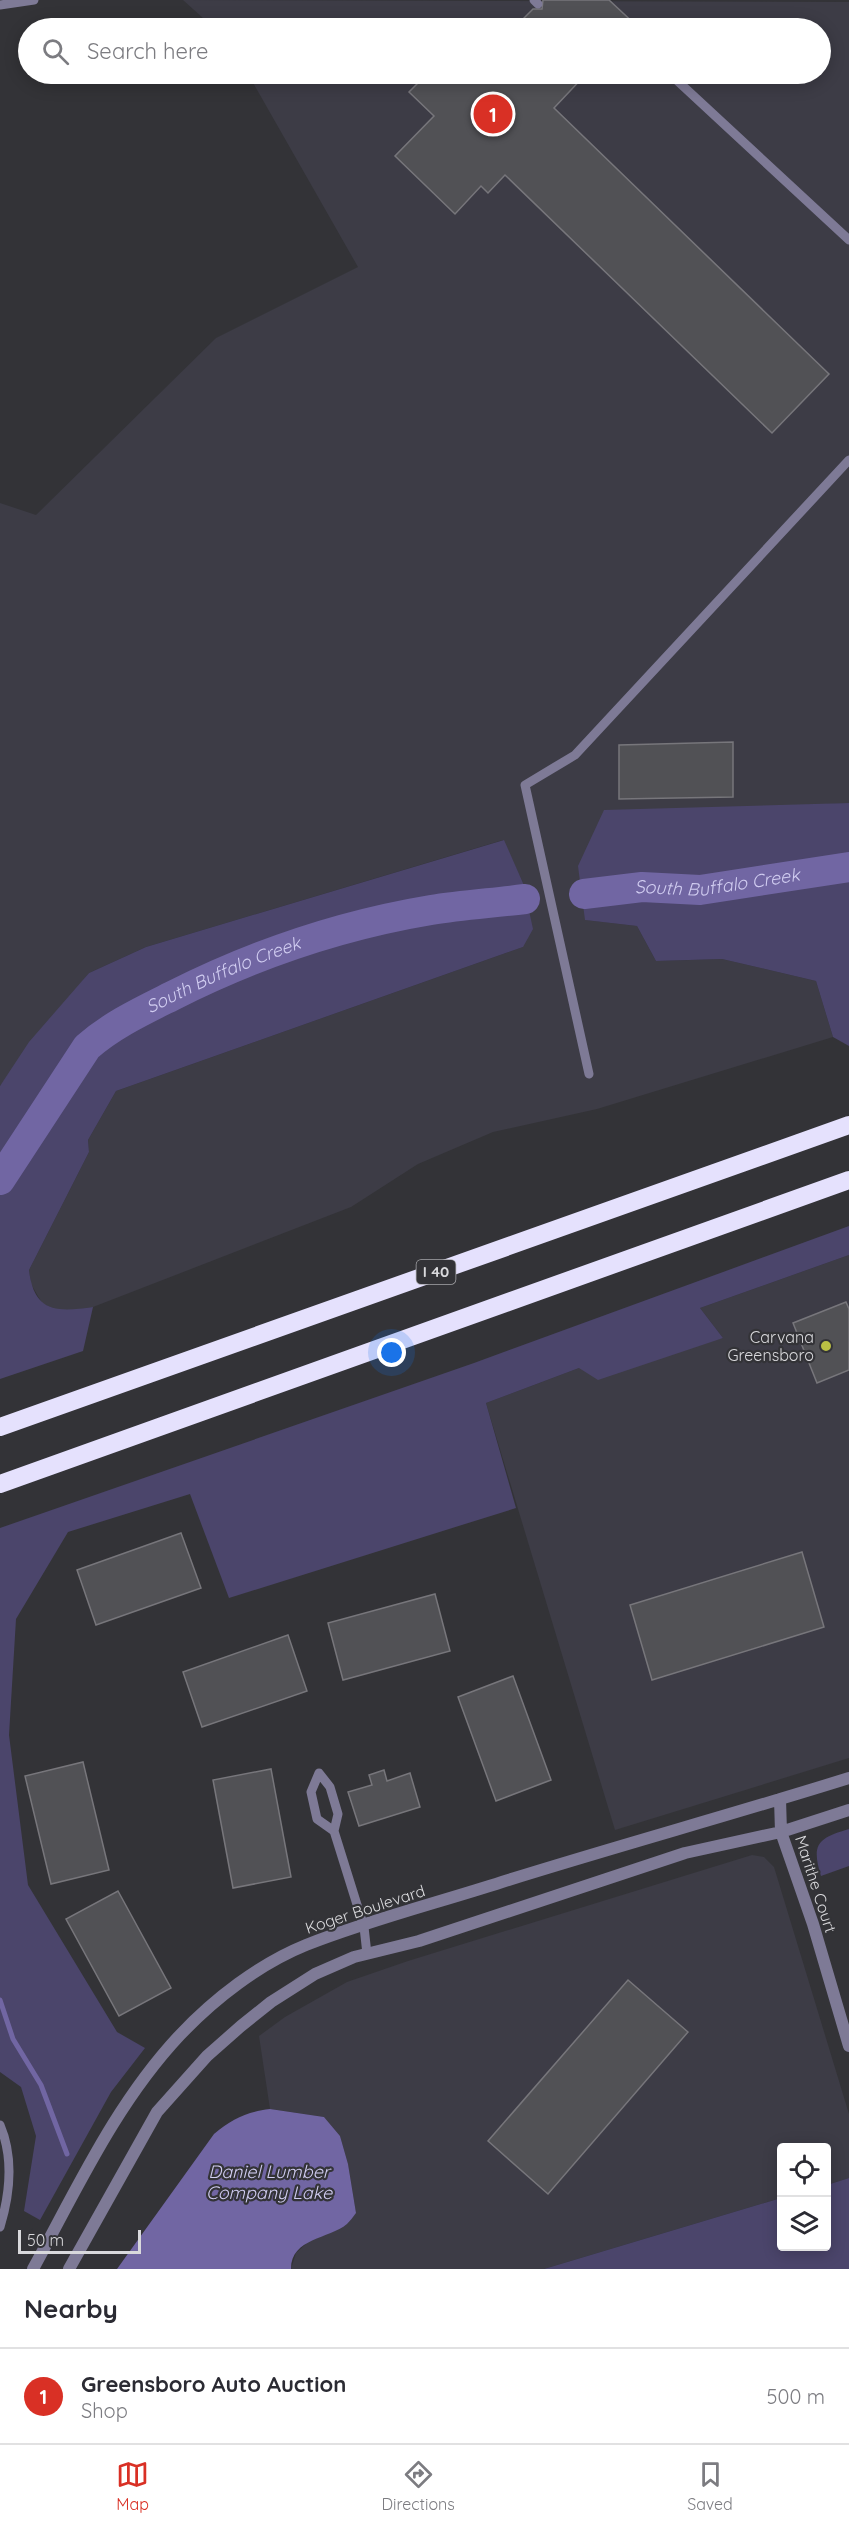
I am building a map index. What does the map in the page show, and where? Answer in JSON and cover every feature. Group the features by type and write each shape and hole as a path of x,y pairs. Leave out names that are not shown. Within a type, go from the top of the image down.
{"highway":[{"name":"I 40","path":"0,1427 849,1125"},
{"path":"0,1484 849,1180"}],"street":[{"name":"Koger Boulevard","path":"33,2269 121,2110 148,2071 181,2034 252,1974 304,1946 364,1926 849,1778"},
{"name":"Marithe Court","path":"780,1799 781,1832 813,1924 849,2046"},
{"path":"69,2269 157,2112 186,2078 232,2033 271,2002 315,1974 367,1954 419,1941 685,1853 781,1832 849,1810"}],"lane":[{"path":"0,5 34,0"},
{"path":"681,84 849,240"},
{"path":"589,1074 525,785 575,755 849,460"},
{"path":"334,1831 317,1819 311,1792 319,1773 330,1787 338,1814 334,1831 364,1926 367,1954"},
{"path":"0,2125 7,2142 9,2198 0,2228"}],"shaded area":[{"path":"183,0 849,2 849,803 740,808 586,920 637,926 656,961 722,959 816,981 833,1037 597,1109 493,1132 418,1164 351,1207 93,1307 60,1312 42,1303 31,1284 29,1270 89,1152 88,1140 116,1091 523,947 523,883 503,840 146,947 89,973 0,1086 0,503 36,515 216,338 358,267 254,84 831,84 831,18 203,18"},
{"path":"849,803 849,1046 833,1037 816,981 722,959 656,961 637,926 585,920 578,866 604,810"},
{"path":"504,840 523,883 533,929 523,947 116,1091 88,1140 89,1152 29,1270 36,1295 42,1302 58,1309 93,1307 83,1351 0,1379 0,1086 29,1042 89,973 146,947"},
{"path":"849,1226 849,1255 700,1308 723,1338 598,1380 579,1368 486,1403 516,1508 229,1598 190,1494 68,1532 16,1619 9,1735 28,1885 117,2032 145,2048 111,2092 40,2220 24,2211 36,2136 21,2087 0,2072 0,1528 474,1363"},
{"path":"849,1255 849,1758 615,1830 486,1403 579,1368 723,1338 700,1308"},
{"path":"849,1829 849,1866 821,1876 817,1849 824,1839"},
{"path":"752,1855 764,1857 774,1867 849,2114 849,2178 831,2184 831,2143 777,2143 777,2199 544,2269 291,2269 296,2253 308,2242 346,2225 356,2213 348,2164 340,2136 324,2117 270,2109 259,2036 285,2017 347,1982"},
{"path":"849,2178 849,2269 544,2269 777,2199 777,2251 831,2251 831,2184"}],"water":[{"name":"Daniel Lumber Company Lake","path":"270,2109 324,2117 340,2136 348,2164 356,2213 348,2223 304,2245 297,2251 291,2269 117,2269 214,2134 240,2117"}],"building":[{"path":"543,0 609,0 628,18 524,18 533,9 542,9"},
{"path":"417,84 577,84 554,108 829,374 772,433 505,175 488,193 481,186 455,214 395,156 434,116 409,92"},
{"path":"733,742 733,797 619,799 619,745"},
{"name":"Carvana Greensboro","path":"846,1302 849,1309 849,1370 817,1383 793,1323"},
{"path":"181,1533 201,1588 96,1625 77,1570"},
{"path":"802,1552 824,1627 652,1680 630,1605"},
{"path":"435,1594 450,1651 343,1680 328,1623"},
{"path":"288,1635 307,1691 202,1727 183,1672"},
{"path":"513,1676 551,1780 496,1801 458,1697"},
{"path":"83,1762 109,1870 51,1884 25,1776"},
{"path":"271,1769 291,1877 233,1888 213,1780"},
{"path":"384,1770 387,1781 410,1773 420,1807 359,1826 348,1792 372,1785 369,1775"},
{"path":"118,1891 171,1988 119,2016 66,1919"},
{"path":"628,1980 688,2032 548,2194 488,2141"}],"waterway":[{"name":"South Buffalo Creek","path":"584,894 642,887 700,890 849,867"},
{"name":"South Buffalo Creek","path":"0,1180 87,1047 117,1025 139,1013 234,967 331,933 431,910 525,899"},
{"path":"0,2000 13,2039 41,2085 67,2154"}],"place":[{"name":"Greensboro Auto Auction","path":"493,114"},
{"name":"Carvana Greensboro","path":"826,1346"}]}
